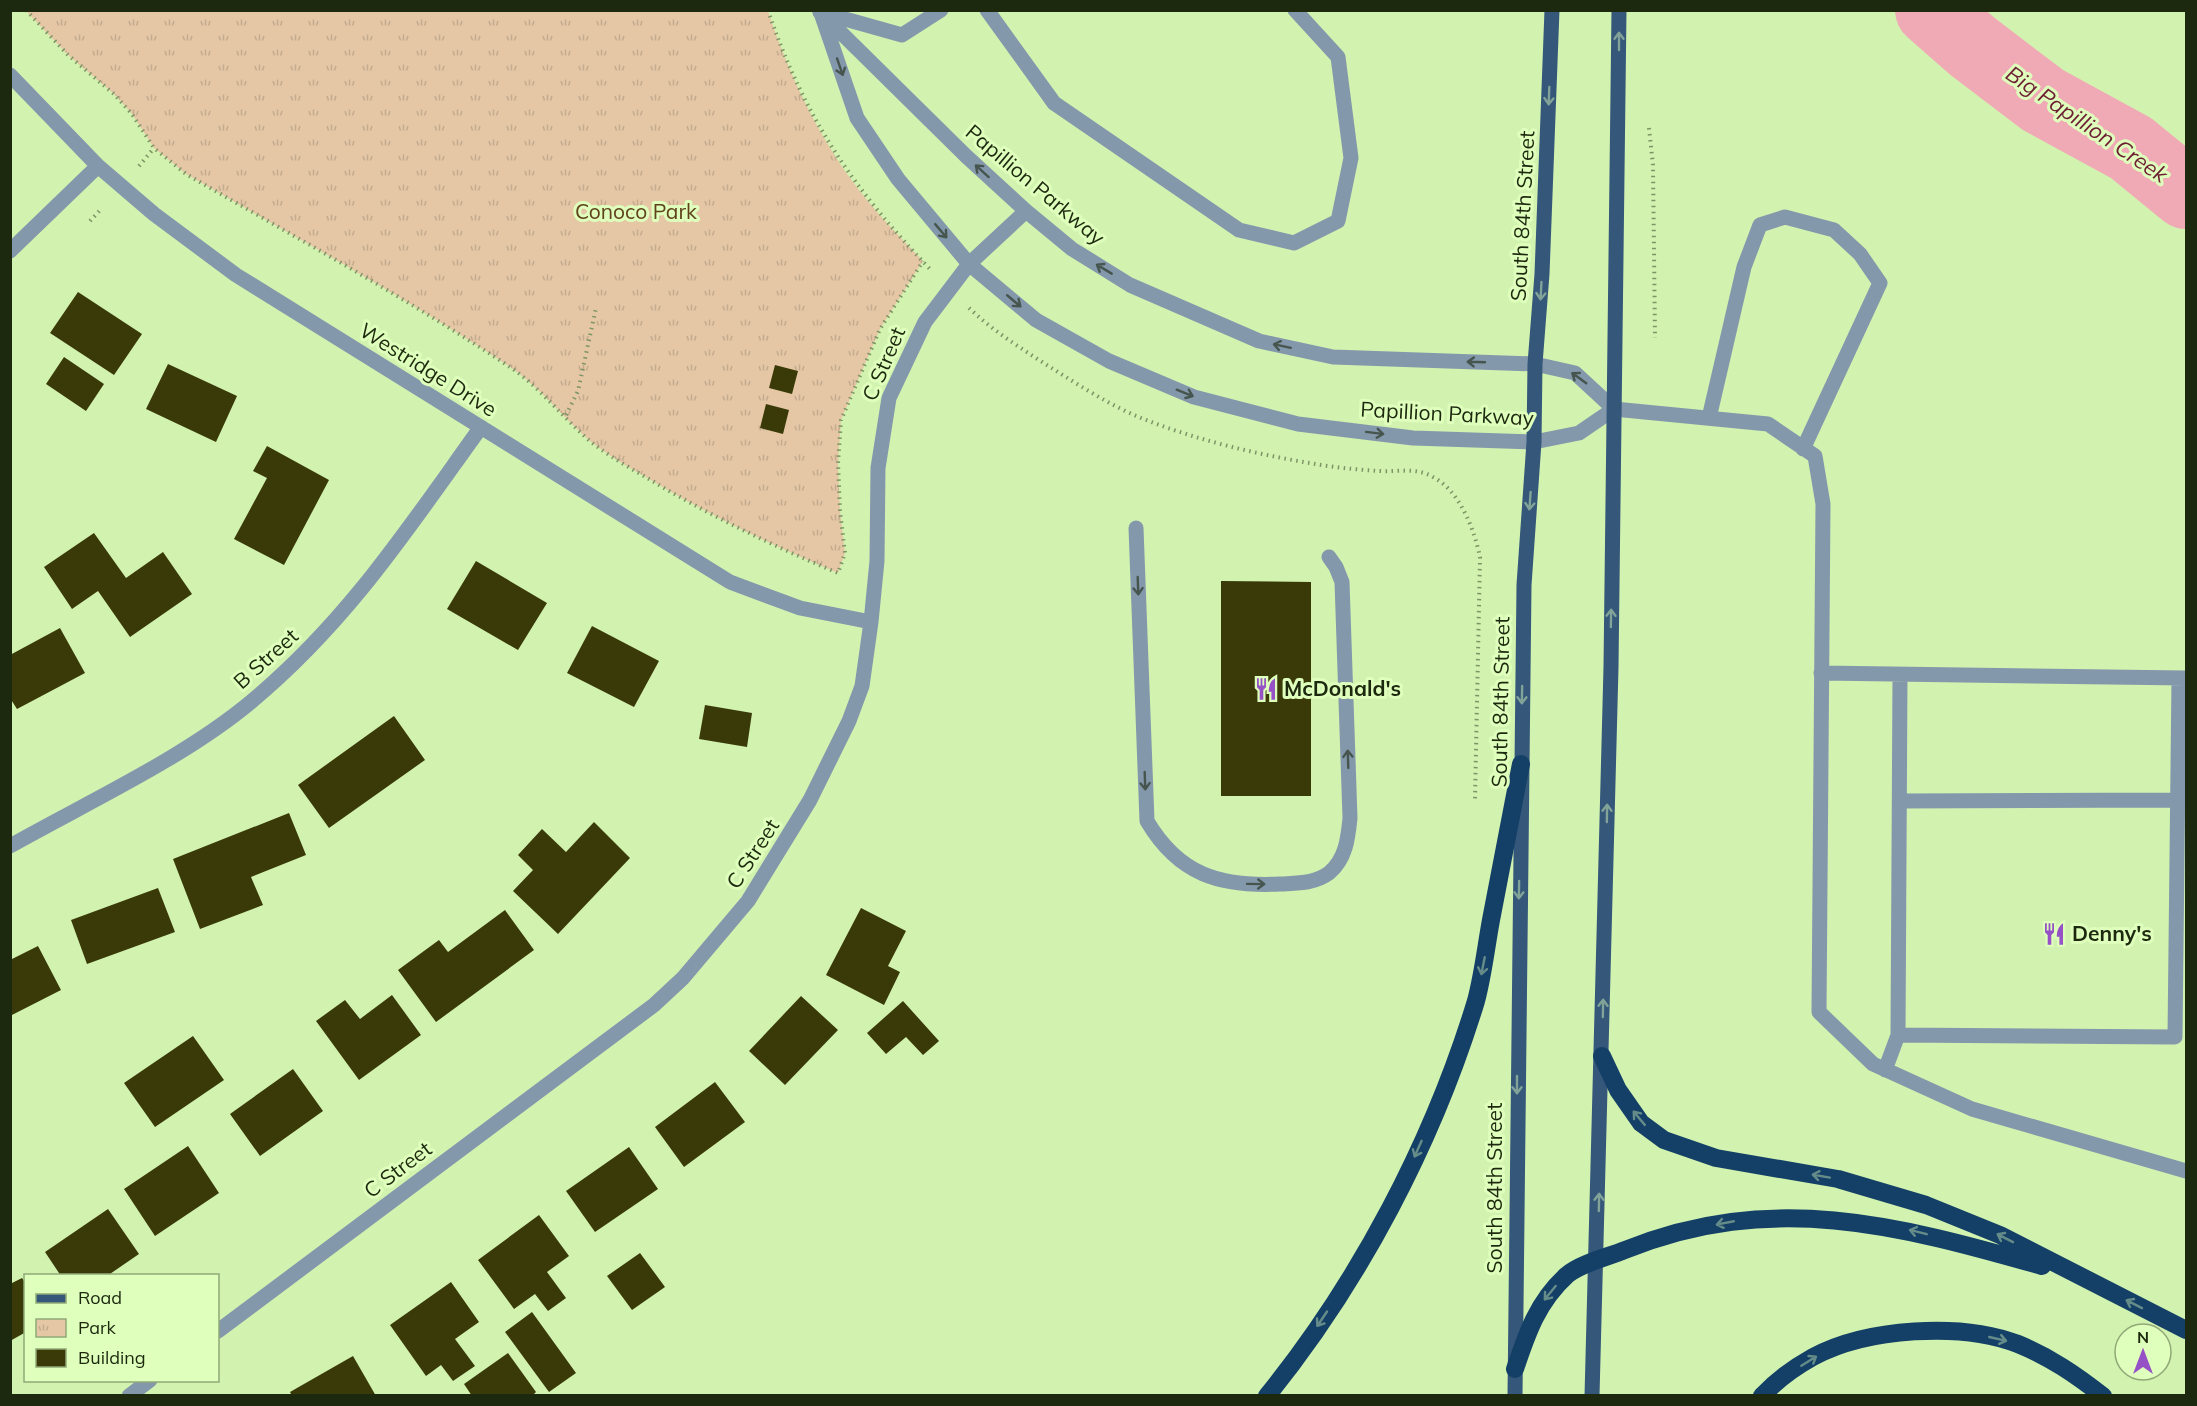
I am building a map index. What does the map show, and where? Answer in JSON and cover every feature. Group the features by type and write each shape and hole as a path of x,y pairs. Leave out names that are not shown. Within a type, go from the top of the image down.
{"highway":[{"path":"1267,1395 1293,1363 1348,1280 1402,1185 1450,1078 1476,999 1521,764"},
{"path":"1602,1056 1618,1090 1641,1123 1664,1140 1716,1158 1838,1179 1926,1205 2000,1235 2187,1330"},
{"path":"1515,1369 1530,1321 1549,1294 1568,1273 1645,1242 1695,1228 1745,1219 1808,1217 1911,1230 2076,1275"},
{"path":"1762,1395 1814,1357 1861,1340 1907,1333 1960,1330 2016,1343 2064,1365 2103,1395"}],"main road":[{"name":"South 84th Street","path":"1515,1395 1524,585 1534,442 1534,364 1542,274 1552,10"},
{"path":"1592,1395 1602,1056 1619,10"}],"street":[{"path":"820,11 902,35 941,10"},
{"path":"987,10 1054,103 1239,230 1294,243 1338,221 1351,158 1338,57 1295,10"},
{"name":"Papillion Parkway","path":"820,11 966,156 1026,211 1072,249 1130,285 1259,340 1333,357 1534,364 1575,373 1614,409 1579,433 1534,442 1413,438 1298,424 1194,397 1108,361 1036,320 969,264 898,179 857,118 820,11"},
{"name":"Westridge Drive","path":"10,75 98,166 154,214 236,275 730,582 800,608 871,622"},
{"path":"10,251 98,166"},
{"name":"C Street","path":"219,1330 654,1005 683,978 748,902 810,800 849,721 862,686 877,561 878,468 889,398 925,322 969,264 1026,211"},
{"path":"1709,418 1744,267 1760,225 1785,217 1834,230 1860,254 1880,283 1803,449"},
{"path":"1614,409 1768,424 1815,456 1823,504 1819,1012 1873,1064 1972,1109 2187,1171"},
{"name":"B Street","path":"10,846 162,761 251,702 324,635 372,578 481,427"},
{"path":"1136,528 1147,821 1158,840 1174,857 1200,873 1227,883 1259,885 1312,882 1329,873 1340,860 1347,844 1350,819 1341,582 1336,567 1329,557"},
{"path":"1821,673 2183,678 2176,800 2175,1037 1898,1035"},
{"path":"1885,1070 1898,1035 1900,675"},
{"path":"1900,801 2176,800"},
{"path":"129,1395 147,1382"}],"path":[{"path":"26,10 68,55 114,94 132,114 154,148 186,174 421,310 512,369 540,390 599,447 713,517 770,545 838,573"},
{"path":"768,10 799,92 836,156 867,200 984,323 1082,386 1140,417 1202,439 1271,456 1336,467 1382,471 1418,470 1436,478 1466,513 1474,528 1480,557 1475,799"},
{"path":"1648,123 1653,165 1655,338"},
{"path":"566,415 578,391 596,308"}],"green space":[{"name":"Conoco Park","path":"26,11 768,11 797,86 836,157 874,208 923,261 880,329 841,420 838,463 845,553 838,573 725,521 606,453 580,432 532,384 510,367 390,292 186,174 154,148 132,114 114,94 68,55"}],"building":[{"path":"78,292 142,334 114,375 50,333"},
{"path":"64,357 104,384 86,411 46,384"},
{"path":"168,364 237,396 216,442 146,409"},
{"path":"775,365 798,371 792,394 769,388"},
{"path":"766,404 789,410 783,434 760,428"},
{"path":"267,446 329,480 284,565 234,539 267,478 253,471"},
{"path":"94,533 126,578 163,552 192,594 130,637 98,591 72,609 44,567"},
{"path":"476,561 547,603 518,650 447,609"},
{"name":"McDonald's","path":"1221,581 1311,582 1311,796 1221,796"},
{"path":"592,626 659,661 634,707 567,673"},
{"path":"60,628 85,673 17,709 10,698 10,655"},
{"path":"705,705 752,713 747,747 699,739"},
{"path":"394,716 425,760 329,828 298,785"},
{"path":"289,813 306,855 251,877 263,905 200,929 173,859"},
{"path":"594,822 630,858 558,934 513,891 533,870 518,855 542,829 566,852"},
{"path":"158,888 175,932 87,964 71,920"},
{"path":"861,908 906,931 888,966 900,972 884,1005 826,975"},
{"path":"505,910 534,950 436,1022 398,970 439,940 448,952"},
{"path":"38,946 61,990 10,1016 10,960"},
{"path":"392,995 421,1035 359,1080 316,1021 345,1000 360,1019"},
{"path":"801,996 838,1030 785,1085 749,1051"},
{"path":"903,1001 939,1041 923,1055 906,1037 886,1054 867,1033"},
{"path":"193,1036 224,1080 155,1127 124,1083"},
{"path":"293,1069 323,1111 260,1156 230,1114"},
{"path":"715,1082 745,1122 684,1167 655,1127"},
{"path":"188,1146 219,1193 155,1236 124,1189"},
{"path":"629,1147 658,1189 595,1232 566,1191"},
{"path":"108,1209 139,1254 110,1274 60,1274 45,1252"},
{"path":"539,1215 569,1256 547,1272 566,1298 548,1311 535,1294 514,1309 478,1260"},
{"path":"640,1253 665,1287 632,1310 607,1276"},
{"path":"22,1278 24,1281 24,1333 10,1341 10,1284"},
{"path":"451,1282 479,1322 455,1339 475,1366 453,1381 441,1365 426,1376 390,1325"},
{"path":"532,1312 576,1373 549,1392 505,1332"},
{"path":"508,1353 536,1392 532,1396 472,1396 464,1384"},
{"path":"353,1356 376,1396 292,1396 290,1392"}],"waterway":[{"name":"Big Papillion Creek","path":"1931,10 1972,46 2043,100 2131,148 2186,193"}],"place":[{"name":"McDonald's","path":"1266,689"},
{"name":"Denny's","path":"2054,934"}]}
